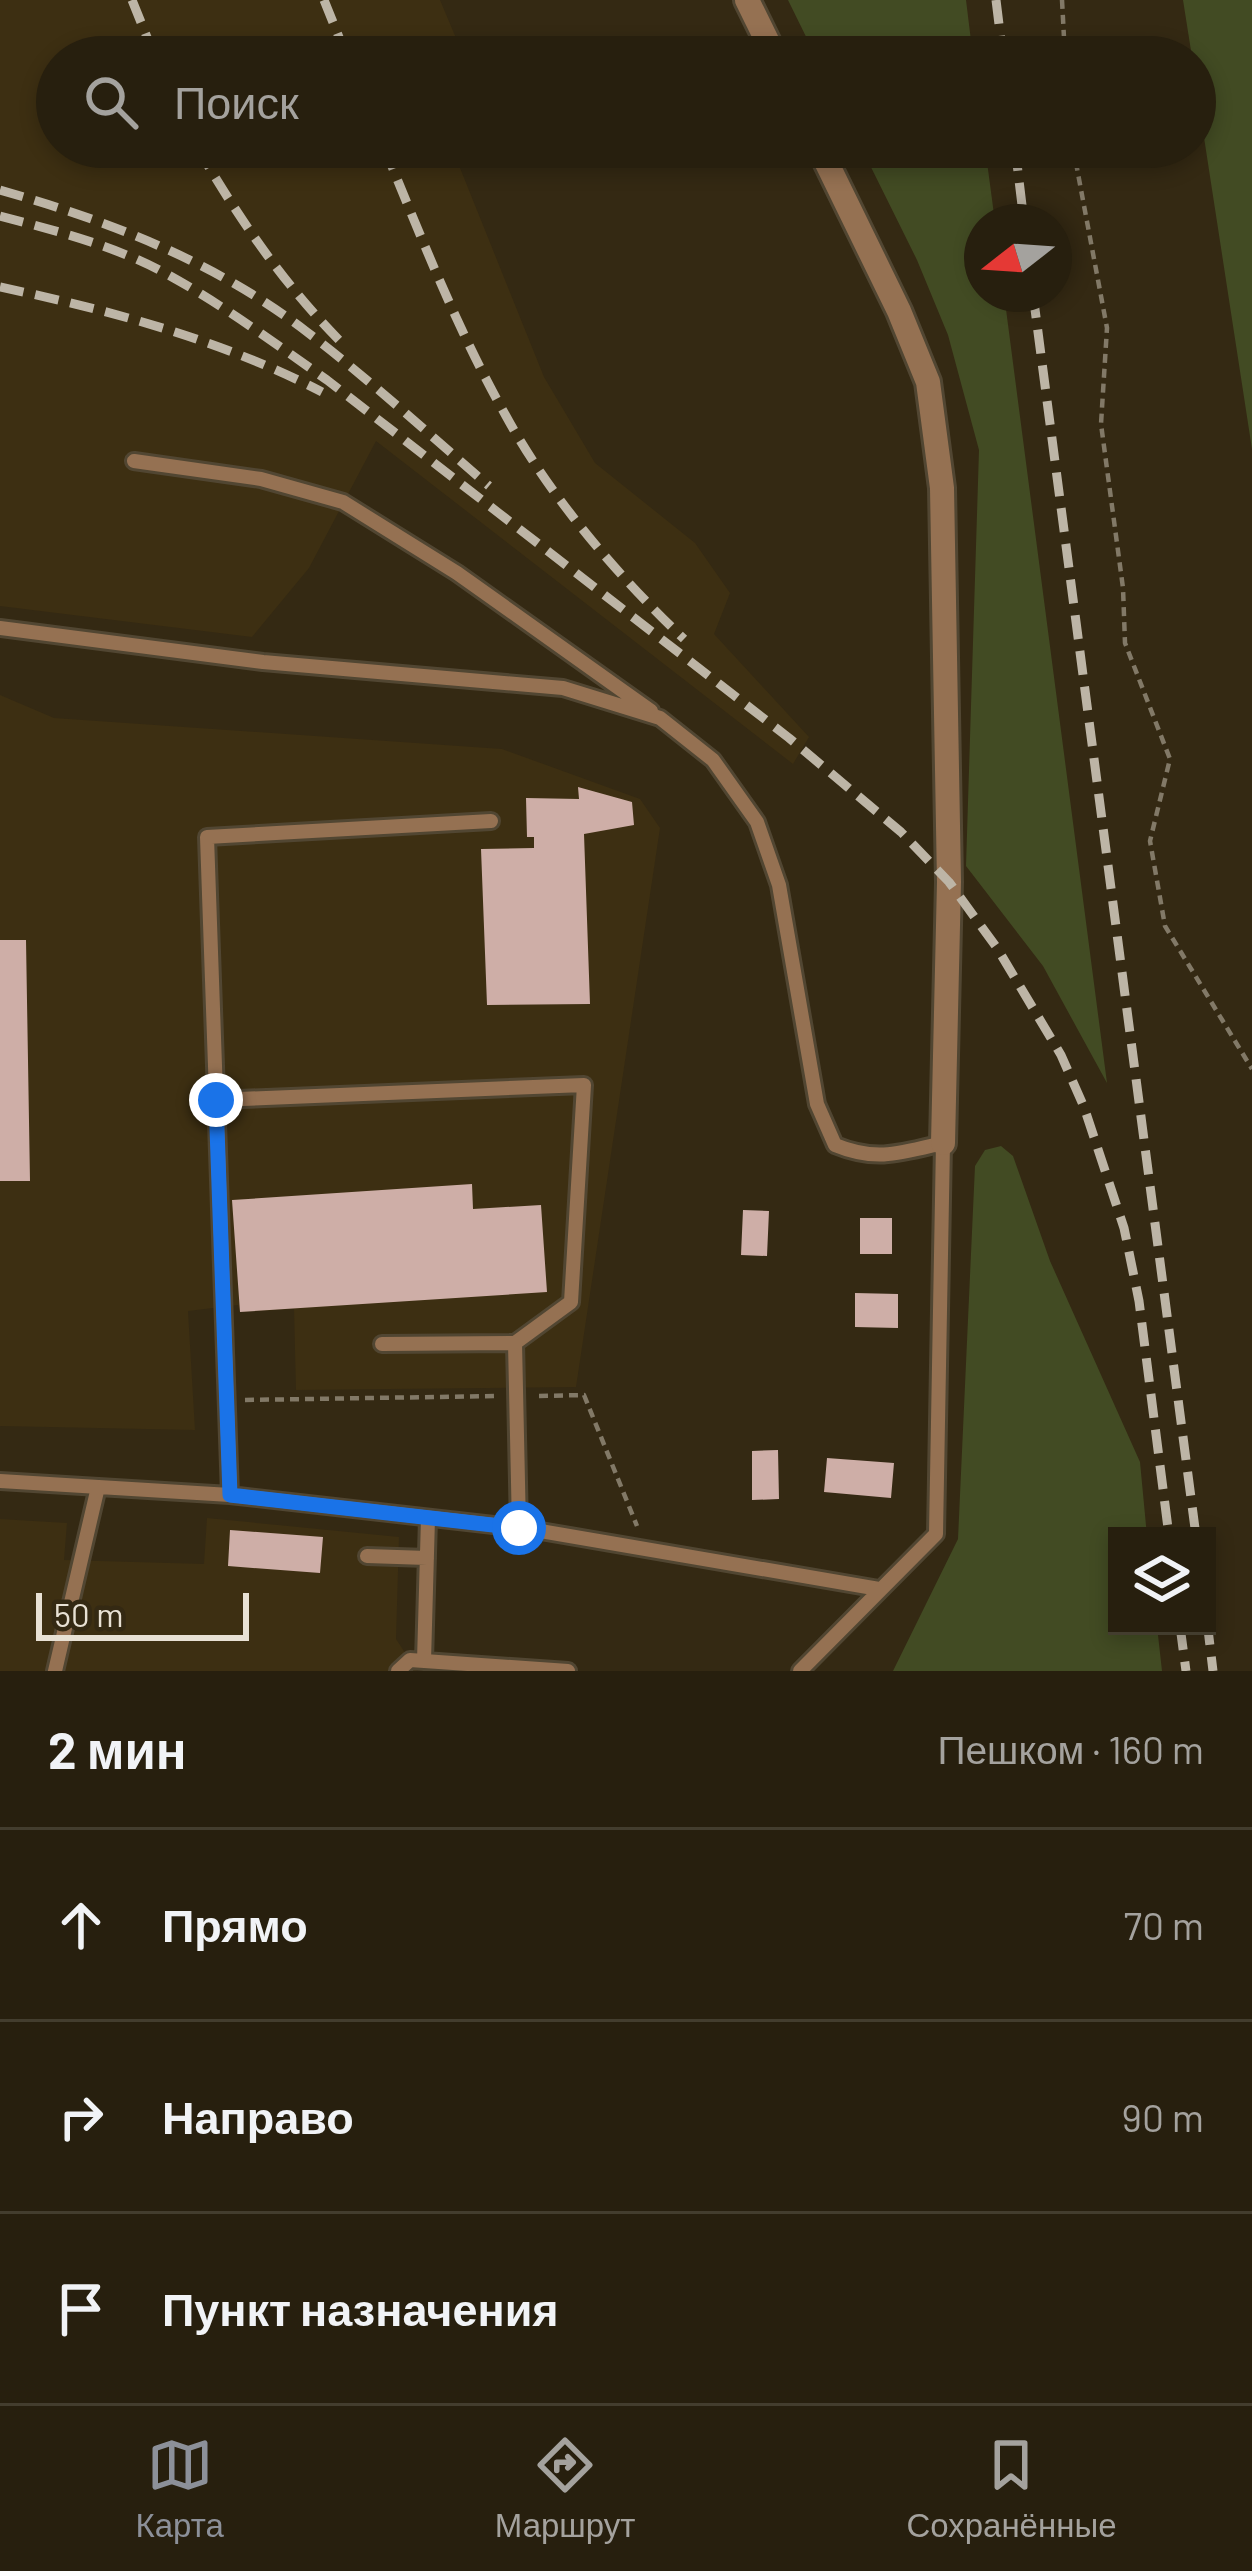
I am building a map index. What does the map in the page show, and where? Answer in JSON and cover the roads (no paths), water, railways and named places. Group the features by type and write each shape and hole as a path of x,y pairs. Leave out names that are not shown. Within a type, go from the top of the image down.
{"street":[{"path":"747,0 765,36"},
{"path":"829,168 899,310 928,382 942,488 949,882 943,1143"}],"lane":[{"path":"134,461 262,479 343,502 458,573 713,760 757,822 779,885 817,1104 835,1145 861,1156 943,1143 936,1534 800,1671"},
{"path":"0,628 262,662 563,688 660,718"},
{"path":"230,1495 207,837 491,820"},
{"path":"216,1100 584,1085 571,1302 515,1343 382,1345"},
{"path":"515,1343 519,1528"},
{"path":"0,1481 230,1495 519,1528 879,1589"},
{"path":"55,1671 98,1487"},
{"path":"424,1660 428,1518"},
{"path":"367,1556 427,1558"},
{"path":"398,1671 410,1660 568,1671"}],"railway":[{"path":"132,0 147,36"},
{"path":"324,0 339,36"},
{"path":"996,0 1000,36"},
{"path":"210,168 262,248 339,340"},
{"path":"393,168 456,317 524,446 587,534 684,639"},
{"path":"1018,168 1022,204"},
{"path":"0,190 121,230 236,285 330,350 489,486"},
{"path":"0,216 142,262 204,296 286,351 789,738 901,832 949,882 997,948 1061,1055 1084,1107 1124,1228 1139,1301 1168,1527"},
{"path":"0,287 164,329 245,357 322,392"},
{"path":"1035,312 1195,1527"},
{"path":"1181,1635 1186,1671"},
{"path":"1209,1635 1213,1671"}]}
